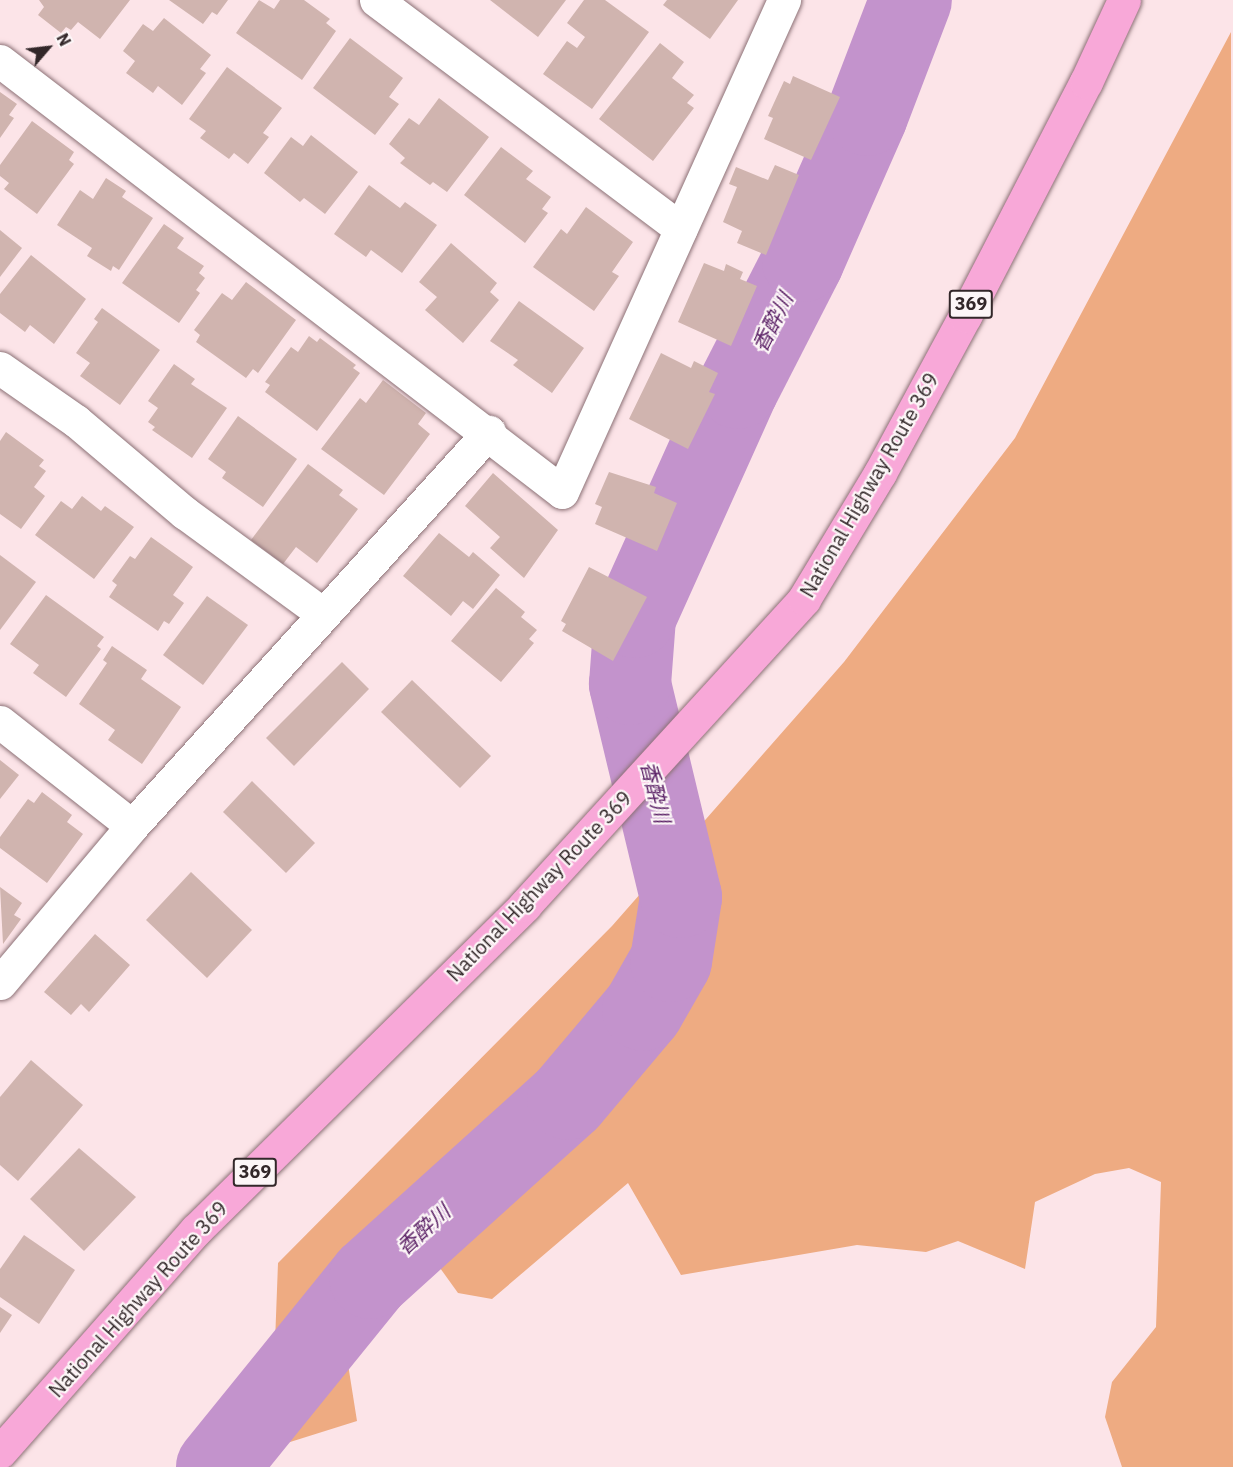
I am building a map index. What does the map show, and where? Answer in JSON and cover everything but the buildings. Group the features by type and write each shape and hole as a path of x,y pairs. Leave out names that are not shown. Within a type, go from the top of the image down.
{"highway":[{"name":"National Highway Route 369","path":"0,1452 196,1230 525,905 804,599 880,473 965,316 1086,82 1124,0"}],"street":[{"path":"376,0 681,229"},
{"path":"0,61 489,432 562,492 784,0"},
{"path":"0,368 76,421 185,513 323,614"},
{"path":"0,983 132,826 489,432"},
{"path":"0,722 132,826"}],"shaded area":[{"path":"1231,32 1233,1467 1122,1467 1105,1417 1112,1382 1156,1327 1161,1182 1129,1168 1095,1174 1035,1202 1025,1269 958,1241 926,1252 857,1245 681,1275 628,1183 492,1299 458,1293 412,1229 334,1276 357,1421 271,1448 278,1263 612,926 844,662 1015,438"}],"waterway":[{"name":"香酔川","path":"217,1467 370,1278 568,1099 643,1010 671,961 681,897 630,684 635,617 738,388 803,261 867,115 911,0"}]}
